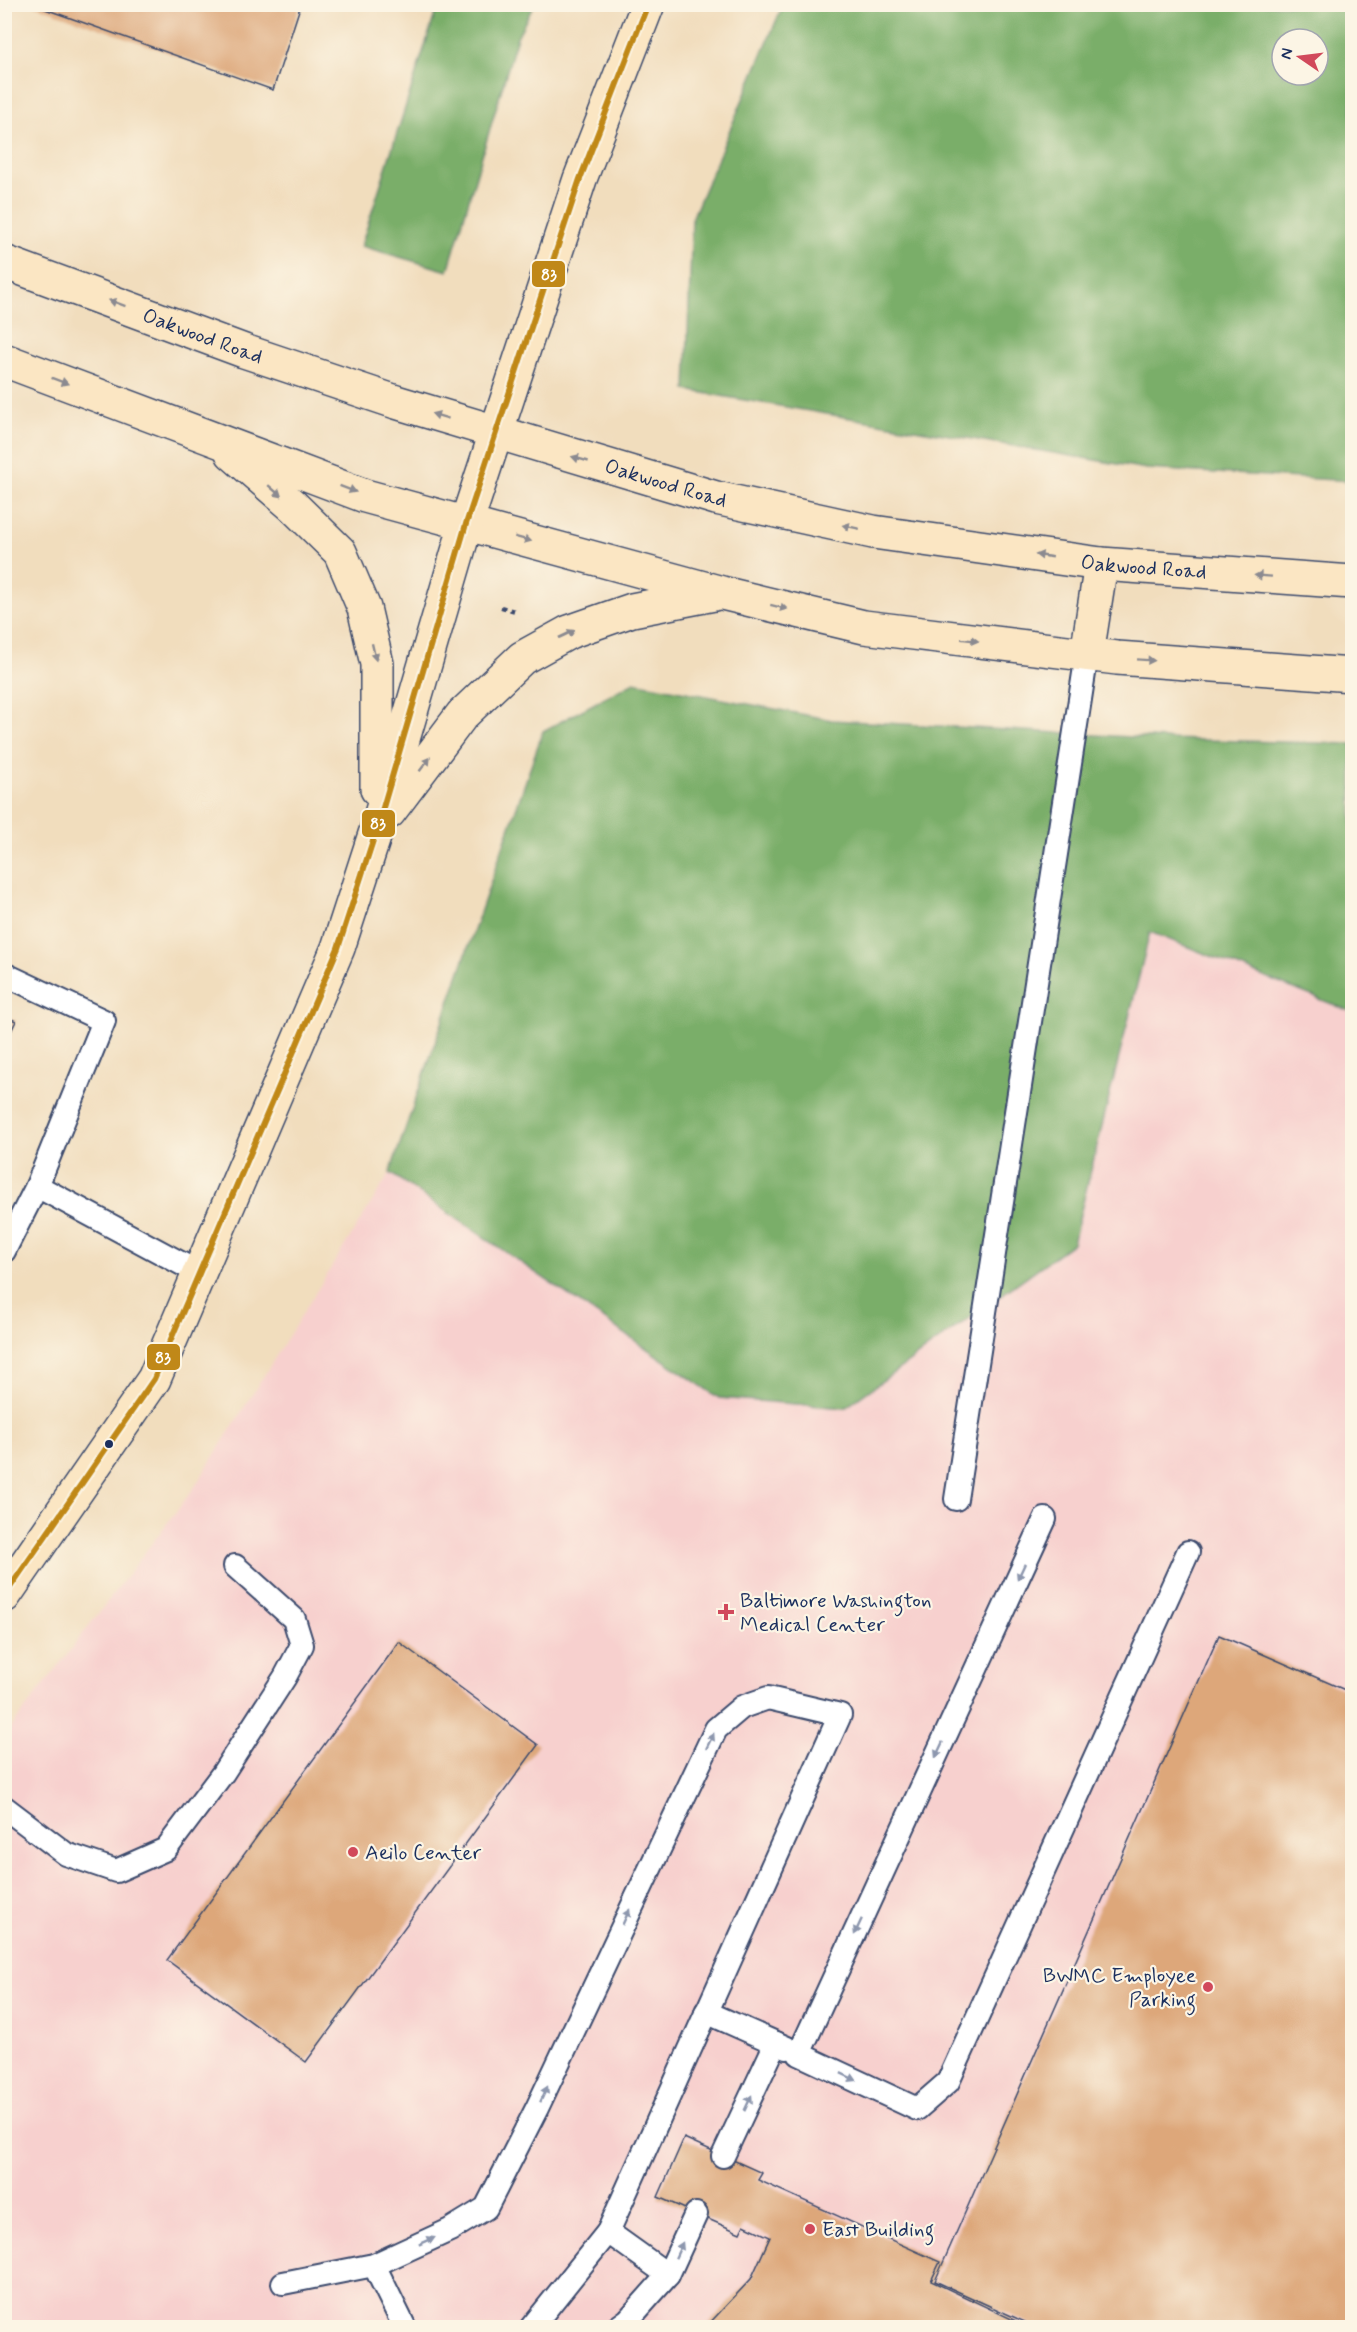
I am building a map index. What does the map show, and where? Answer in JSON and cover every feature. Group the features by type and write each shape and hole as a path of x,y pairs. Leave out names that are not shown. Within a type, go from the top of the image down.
{"street":[{"path":"4,1596 154,1379 338,948 378,828 466,524 495,433 580,179 648,4"},
{"name":"Oakwood Road","path":"4,262 244,351 385,399 716,498 873,532 1101,564 1353,582"},
{"path":"4,360 365,496 722,593 864,627 1087,654 1353,675"},
{"path":"215,438 293,506 340,552 364,608 377,664 378,828"},
{"path":"1087,654 1101,564"},
{"path":"378,828 462,715 522,658 569,632 632,610 722,593"}],"lane":[{"path":"956,1499 1087,654"},
{"path":"4,974 104,1021 37,1186 4,1251"},
{"path":"37,1186 199,1273"},
{"path":"799,2054 1045,1519"},
{"path":"706,2012 917,2109 948,2082 1188,1552"},
{"path":"4,1807 66,1854 116,1871 166,1849 222,1773 285,1677 302,1645 294,1619 235,1566"},
{"path":"283,2283 374,2265 450,2230 486,2208 537,2108 648,1868 716,1729 742,1707 768,1698 840,1715 608,2232 531,2328"},
{"path":"723,2156 776,2043"},
{"path":"617,2328 628,2320 668,2275 696,2214"},
{"path":"608,2232 668,2275"},
{"path":"374,2265 405,2328"}],"shaded area":[{"name":"Baltimore Washington Medical Center","path":"1150,932 1352,1012 1352,2327 5,2327 4,1737 194,1488 390,1173 719,1398 1073,1243"}],"green space":[{"path":"438,5 534,5 517,37 448,271 361,246"},
{"path":"783,5 1352,5 1352,481 1147,469 686,390 692,219"},
{"path":"634,682 832,720 1166,739 1352,744 1352,1012 1150,932 1073,1243 845,1408 719,1398 390,1173 543,731"}],"building":[{"path":"31,4 301,4 273,90"},
{"path":"4,1016 16,1021 4,1046"},
{"name":"BWMC Employee Parking","path":"1219,1635 1352,1693 1352,2328 1038,2328 935,2281"},
{"name":"Aeilo Center","path":"399,1642 538,1745 306,2062 167,1960"},
{"name":"East Building","path":"684,2138 762,2173 758,2180 940,2262 931,2281 1016,2321 1013,2328 705,2328 751,2279 770,2237 744,2225 740,2233 658,2197"}],"transit line":[{"name":"83","path":"4,1596 154,1379 338,948 377,828 466,524 580,179 648,4"}],"place":[{"name":"Baltimore Washington Medical Center","path":"726,1612"},
{"name":"Aeilo Center","path":"353,1852"},
{"name":"BWMC Employee Parking","path":"1208,1987"},
{"name":"East Building","path":"810,2229"}]}
